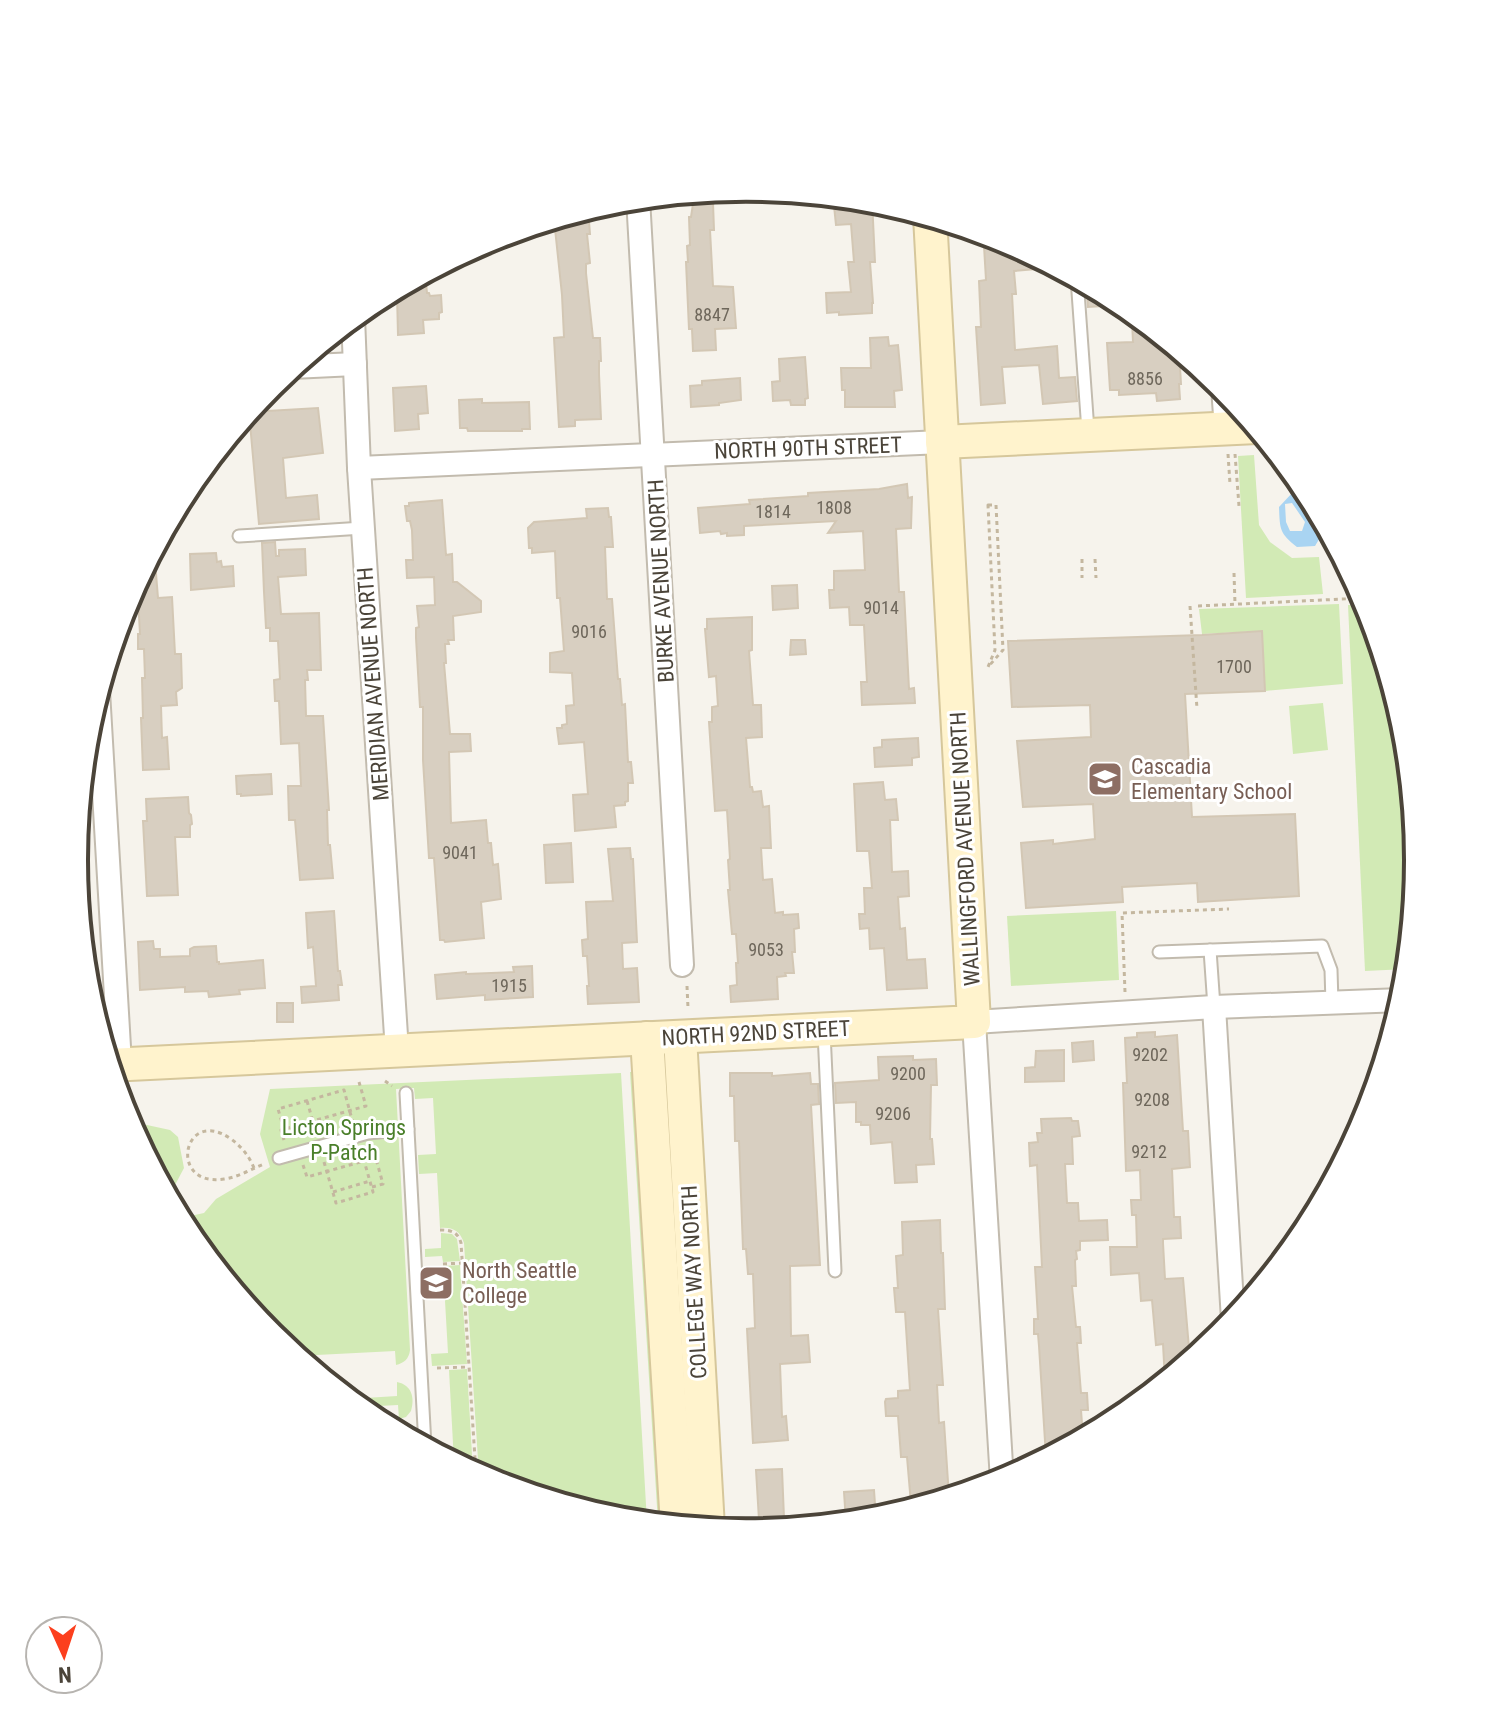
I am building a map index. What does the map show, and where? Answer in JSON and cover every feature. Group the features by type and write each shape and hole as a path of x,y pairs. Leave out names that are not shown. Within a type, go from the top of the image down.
{"street":[{"name":"BURKE AVENUE NORTH","path":"639,211 684,973"},
{"name":"WALLINGFORD AVENUE NORTH","path":"931,228 1001,1466"},
{"name":"MERIDIAN AVENUE NORTH","path":"354,331 359,468 397,1051"},
{"path":"311,366 355,364"},
{"path":"1229,414 1236,441"},
{"name":"NORTH 90TH STREET","path":"359,468 1088,436 1236,441"},
{"path":"100,737 114,1043"},
{"name":"NORTH 92ND STREET","path":"121,1065 647,1038 684,1022 824,1029 1388,1001"},
{"path":"1214,1007 1232,1303"},
{"name":"COLLEGE WAY NORTH","path":"684,1022 707,1516"},
{"name":"COLLEGE WAY NORTH","path":"647,1038 676,1514"}],"lane":[{"path":"1078,292 1088,436"},
{"path":"239,536 363,528"},
{"path":"1159,952 1322,946 1331,970 1332,1003"},
{"path":"1210,950 1214,1007"},
{"path":"824,1029 835,1271"},
{"path":"406,1093 424,1433"},
{"path":"279,1158 363,1134 408,1129"}],"path":[{"path":"1230,484 1236,441"},
{"path":"1236,441 1239,506"},
{"path":"988,505 996,505 1003,650 988,667 995,650 988,505"},
{"path":"1082,559 1082,578"},
{"path":"1095,559 1096,578"},
{"path":"1234,573 1235,604"},
{"path":"1198,606 1350,599"},
{"path":"1190,606 1197,709"},
{"path":"1125,992 1122,913 1229,909"},
{"path":"684,973 684,1022"},
{"path":"359,1082 366,1106 350,1110 282,1129 278,1109 344,1090 350,1110 383,1184 371,1187"},
{"path":"254,1168 243,1150 227,1136 216,1132 197,1133 187,1147 191,1168 198,1176 209,1180 232,1178 279,1158"},
{"path":"336,1203 373,1192 364,1161 363,1134"},
{"path":"300,1152 307,1177 364,1161"},
{"path":"333,1192 370,1181"},
{"path":"440,1230 449,1230 460,1238 475,1459"},
{"path":"443,1264 463,1263"},
{"path":"432,1368 469,1366"}],"green space":[{"path":"1254,455 1259,525 1270,542 1292,558 1319,557 1323,594 1246,598 1238,456"},
{"path":"1339,604 1343,684 1265,691 1261,631 1202,634 1199,609"},
{"path":"1348,605 1354,608 1382,689 1403,816 1403,903 1394,970 1365,971"},
{"path":"1323,703 1328,750 1293,754 1289,706"},
{"path":"1116,911 1119,980 1011,986 1007,916"},
{"path":"630,1072 638,1072 664,1512 657,1512"},
{"name":"North Seattle College","path":"621,1073 646,1510 534,1483 478,1460 464,1243 455,1231 440,1228 437,1173 419,1174 418,1155 436,1154 433,1098 415,1099 414,1088 396,1089 410,1350 407,1358 396,1365 395,1351 313,1355 251,1293 193,1215 204,1213 216,1199 270,1167 260,1134 270,1089"},
{"path":"144,1125 170,1130 178,1137 184,1168 175,1185"},
{"path":"441,1233 452,1234 457,1239 460,1261 443,1262 442,1256 425,1257 425,1249 441,1248"},
{"path":"460,1265 467,1364 432,1366 431,1354 448,1353 443,1266"},
{"path":"467,1369 472,1457 453,1449 449,1370"},
{"path":"397,1382 409,1389 413,1401 411,1411 400,1419 398,1405 379,1406 367,1398 397,1396"}],"water":[{"path":"1292,493 1320,538 1315,546 1297,547 1287,538 1282,530 1279,507","holes":["1292,503 1305,522 1302,531 1290,531 1285,504"]}],"building":[{"path":"713,203 714,230 710,230 713,286 733,287 736,328 715,329 716,350 693,351 686,262 687,246 690,245 689,217 693,204"},
{"path":"834,207 873,214 875,262 870,262 872,313 827,313 826,293 851,292 848,262 854,262 851,224 836,225"},
{"path":"589,221 590,263 586,264 586,273 593,338 600,338 601,419 575,420 575,426 559,427 554,338 564,337 555,230"},
{"path":"984,246 1036,269 1014,271 1015,350 1057,346 1059,378 1075,377 1077,401 1043,404 1039,365 1002,367 1005,403 981,405 976,327 981,327 979,281 986,280"},
{"path":"426,285 430,296 441,295 442,312 439,319 423,320 424,333 398,335 397,302"},
{"path":"1087,297 1102,306 1088,307"},
{"path":"1132,326 1180,365 1180,399 1157,401 1156,393 1119,395 1119,390 1110,390 1107,343 1133,342"},
{"path":"888,337 889,346 898,345 902,390 894,391 895,407 845,407 841,368 871,368 870,338"},
{"path":"805,357 808,398 805,405 791,405 790,400 773,401 772,382 780,381 779,359"},
{"path":"740,378 741,400 691,407 690,386 702,385 702,381"},
{"path":"426,386 428,413 418,414 419,429 395,431 393,388"},
{"path":"482,399 482,403 529,402 530,429 468,431 467,428 460,428 459,400"},
{"path":"318,408 323,453 283,458 286,498 317,495 319,519 259,524 250,427 265,411"},
{"path":"907,484 908,498 912,497 911,528 896,529 899,592 904,592 909,689 914,688 915,703 862,705 861,682 867,682 864,625 850,625 849,607 830,608 829,590 834,590 834,571 865,570 863,531 828,533 836,521 744,526 744,535 727,536 727,533 721,534 720,531 700,533 698,508"},
{"path":"442,500 446,555 452,554 453,582 481,601 481,612 453,616 454,640 448,640 449,644 445,644 450,734 470,734 471,751 449,752 451,823 486,820 493,865 498,864 501,899 481,902 484,938 445,942 440,940 434,858 429,858 423,707 420,707 416,638 416,628 419,627 417,606 435,605 434,577 407,578 406,560 413,560 412,530 405,506"},
{"path":"608,508 613,547 605,547 607,599 612,599 618,679 622,705 625,704 628,762 631,762 633,783 628,783 628,801 625,805 614,806 616,827 575,831 573,795 588,794 584,742 559,744 557,728 567,724 566,706 574,705 572,673 550,672 550,653 564,651 555,551 532,553 528,528 534,522 587,518 586,509"},
{"path":"275,542 276,556 279,556 279,550 305,549 306,575 278,577 281,614 319,613 321,670 307,670 306,716 323,716 328,845 333,878 300,880 295,820 289,820 288,786 301,786 299,743 281,744 279,701 275,701 274,680 280,679 278,641 270,641 270,628 266,628 262,543"},
{"path":"216,553 217,562 221,561 222,567 233,566 234,586 191,590 190,554"},
{"path":"156,569 158,598 172,597 175,654 181,654 182,688 176,692 177,705 161,706 162,738 167,737 169,769 143,770 141,718 142,678 145,678 144,649 138,649 138,607"},
{"path":"797,585 798,608 773,610 772,586"},
{"path":"752,617 752,650 749,651 753,705 761,705 762,737 746,738 750,787 753,792 761,791 763,807 769,806 771,848 761,848 763,880 772,879 775,913 798,914 799,928 794,929 794,973 777,977 778,999 731,1002 730,986 737,985 736,934 732,934 728,890 727,810 715,811 709,722 712,722 712,707 718,706 716,676 709,677 705,629 707,619"},
{"name":"Cascadia Elementary School","path":"1262,631 1265,691 1185,694 1192,817 1295,814 1299,896 1198,902 1197,883 1122,887 1123,902 1026,908 1021,843 1053,840 1053,844 1095,839 1093,804 1023,807 1017,741 1091,737 1090,705 1012,707 1008,641"},
{"path":"791,640 805,640 806,654 790,655"},
{"path":"918,738 919,757 912,758 912,765 875,767 874,748 882,747 882,740"},
{"path":"271,774 272,794 237,794 236,776"},
{"path":"883,782 885,800 896,799 898,820 890,820 892,872 908,871 909,896 898,897 900,929 905,928 907,960 925,959 927,988 887,990 884,948 870,949 869,928 860,929 859,914 865,914 864,888 872,888 869,851 857,851 854,784"},
{"path":"188,797 192,824 190,837 175,837 178,895 147,896 143,821 147,821 146,799"},
{"path":"571,843 573,882 546,883 544,845"},
{"path":"630,848 637,942 622,943 623,969 637,968 639,1002 588,1004 587,956 583,956 582,940 588,939 586,902 613,901 608,849"},
{"path":"334,911 338,971 342,985 338,985 339,1000 302,1003 301,987 316,986 313,947 308,948 306,913"},
{"path":"153,941 154,949 160,949 160,957 190,956 190,949 194,947 216,946 219,964 263,960 265,988 209,997 208,991 185,992 185,987 140,990 138,942"},
{"path":"532,966 533,997 485,1000 485,995 437,999 435,975 514,972 513,967"},
{"path":"277,1003 293,1003 293,1022 277,1022"},
{"path":"1155,1032 1155,1037 1177,1035 1183,1131 1188,1131 1190,1167 1172,1169 1174,1217 1180,1217 1181,1238 1163,1239 1163,1243 1165,1279 1183,1278 1189,1346 1164,1367 1163,1344 1156,1345 1152,1300 1141,1301 1139,1273 1111,1275 1110,1247 1137,1247 1136,1215 1132,1215 1131,1200 1141,1200 1140,1170 1126,1171 1123,1083 1127,1083 1125,1038 1137,1037 1137,1033"},
{"path":"1093,1041 1094,1060 1073,1062 1072,1043"},
{"path":"1064,1050 1064,1081 1025,1082 1025,1068 1035,1067 1036,1051"},
{"path":"913,1056 913,1060 936,1059 937,1085 931,1085 930,1139 934,1164 916,1165 917,1182 895,1183 892,1142 871,1144 870,1125 856,1122 856,1102 836,1103 835,1083 879,1080 878,1057"},
{"path":"730,1073 772,1073 772,1076 810,1073 811,1084 818,1084 819,1104 811,1105 820,1265 790,1266 791,1336 808,1335 810,1362 780,1364 782,1417 786,1416 788,1440 753,1443 747,1329 755,1328 753,1274 748,1274 746,1249 743,1249 739,1141 735,1141"},
{"path":"1071,1118 1078,1121 1080,1136 1072,1137 1073,1164 1065,1164 1067,1203 1078,1203 1079,1221 1107,1220 1108,1240 1080,1241 1080,1250 1076,1251 1076,1286 1072,1286 1076,1327 1080,1327 1081,1343 1077,1343 1081,1393 1087,1393 1088,1410 1081,1410 1082,1425 1045,1445 1038,1334 1034,1334 1034,1319 1038,1319 1035,1267 1042,1267 1037,1165 1030,1166 1029,1143 1038,1142 1037,1133 1042,1133 1041,1119"},
{"path":"940,1220 945,1309 938,1309 943,1385 937,1385 939,1423 944,1422 948,1486 910,1496 907,1457 901,1457 898,1416 886,1416 885,1402 886,1399 898,1398 898,1391 910,1390 905,1312 896,1312 894,1288 898,1288 896,1256 903,1255 902,1222"},
{"path":"782,1469 784,1516 759,1517 756,1470"},
{"path":"874,1490 875,1505 845,1510 844,1492"}],"place":[{"name":"Cascadia Elementary School","path":"1105,779"},
{"name":"North Seattle College","path":"436,1283"}],"park label":[{"name":"Licton Springs P-Patch","path":"344,1140"}]}
